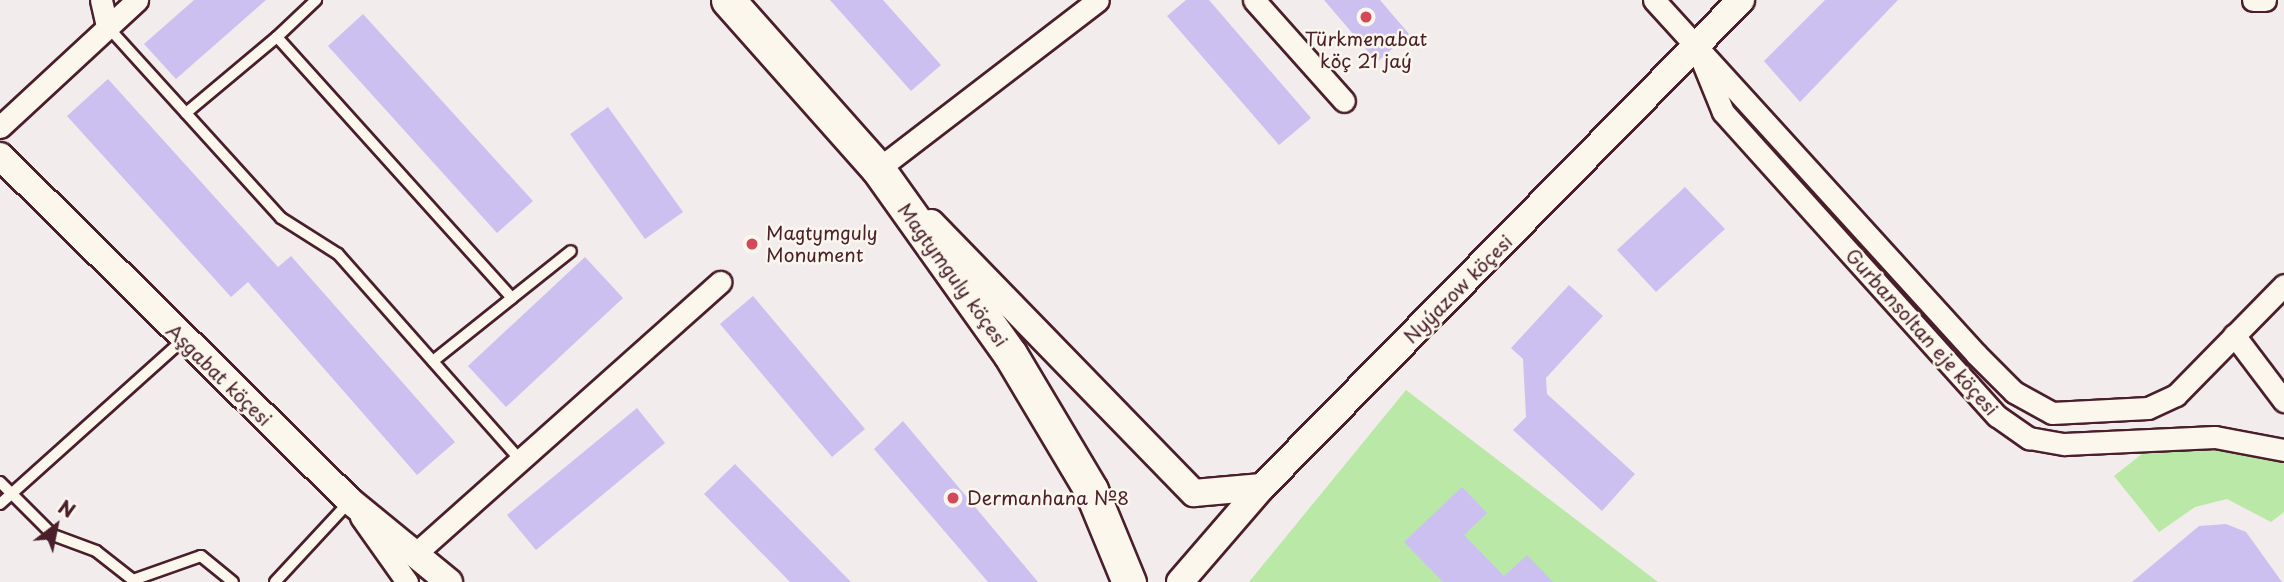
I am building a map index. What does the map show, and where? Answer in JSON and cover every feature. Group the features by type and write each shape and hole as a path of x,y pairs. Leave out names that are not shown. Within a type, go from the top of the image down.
{"main road":[{"name":"Magtymguly köçesi","path":"728,0 878,169 1053,421 1091,490 1129,582"}],"street":[{"path":"101,0 107,26"},
{"path":"0,127 137,0"},
{"path":"1098,0 878,169 1194,493 1262,487"},
{"path":"1254,0 1344,101"},
{"name":"Gurbansoltan eje köçesi","path":"1654,0 2014,393 2052,412 2148,408 2176,394 2284,285"},
{"name":"Nyýazow köçesi","path":"1180,582 1262,487 1741,0"},
{"path":"2253,0 2265,0"},
{"name":"Gurbansoltan eje köçesi","path":"1696,47 1723,112 1997,416 2029,438 2064,444 2216,436 2284,450"},
{"name":"Aşgabat köçesi","path":"0,156 183,340 350,501 449,582"},
{"path":"415,554 720,282"},
{"path":"2234,335 2284,401"},
{"path":"350,501 407,582"}],"lane":[{"path":"186,113 277,37 316,0"},
{"path":"107,26 281,218 338,254 520,460"},
{"path":"277,37 512,298"},
{"path":"433,361 571,251"},
{"path":"0,504 183,340"},
{"path":"0,482 53,535 96,551 133,580 201,556 233,582"},
{"path":"275,582 350,501"}],"green space":[{"path":"1406,390 1658,582 1249,582"},
{"path":"2161,439 2284,450 2284,512 2271,522 2227,499 2195,507 2159,532 2114,476"}],"building":[{"path":"194,0 266,0 176,79 144,44"},
{"path":"830,0 883,0 941,65 911,91"},
{"path":"1186,0 1209,0 1311,118 1279,145 1167,16"},
{"name":"Türkmenabat köç 21 jaý","path":"1324,0 1380,0 1409,34 1377,62"},
{"path":"1825,0 1898,0 1800,102 1764,61"},
{"path":"363,14 533,201 497,233 328,46"},
{"path":"108,79 278,267 291,256 455,442 417,475 248,282 231,297 67,116"},
{"path":"608,107 683,212 645,239 570,134"},
{"path":"1685,187 1725,229 1656,292 1617,250"},
{"path":"585,257 623,298 506,407 468,366"},
{"path":"1569,285 1603,316 1546,378 1547,394 1635,474 1602,511 1513,430 1526,417 1523,359 1511,348"},
{"path":"753,296 865,429 832,457 720,324"},
{"path":"637,408 665,443 536,550 507,515"},
{"path":"903,421 1038,582 988,582 874,449"},
{"path":"735,464 851,582 790,582 704,494"},
{"path":"1462,487 1487,513 1464,535 1504,576 1527,555 1553,582 1443,582 1404,542"},
{"path":"2226,524 2246,532 2282,582 2132,582 2199,526"}],"place":[{"name":"Türkmenabat köç 21 jaý","path":"1366,17"},
{"name":"Magtymguly Monument","path":"752,244"},
{"name":"Dermanhana №8","path":"953,498"}]}
